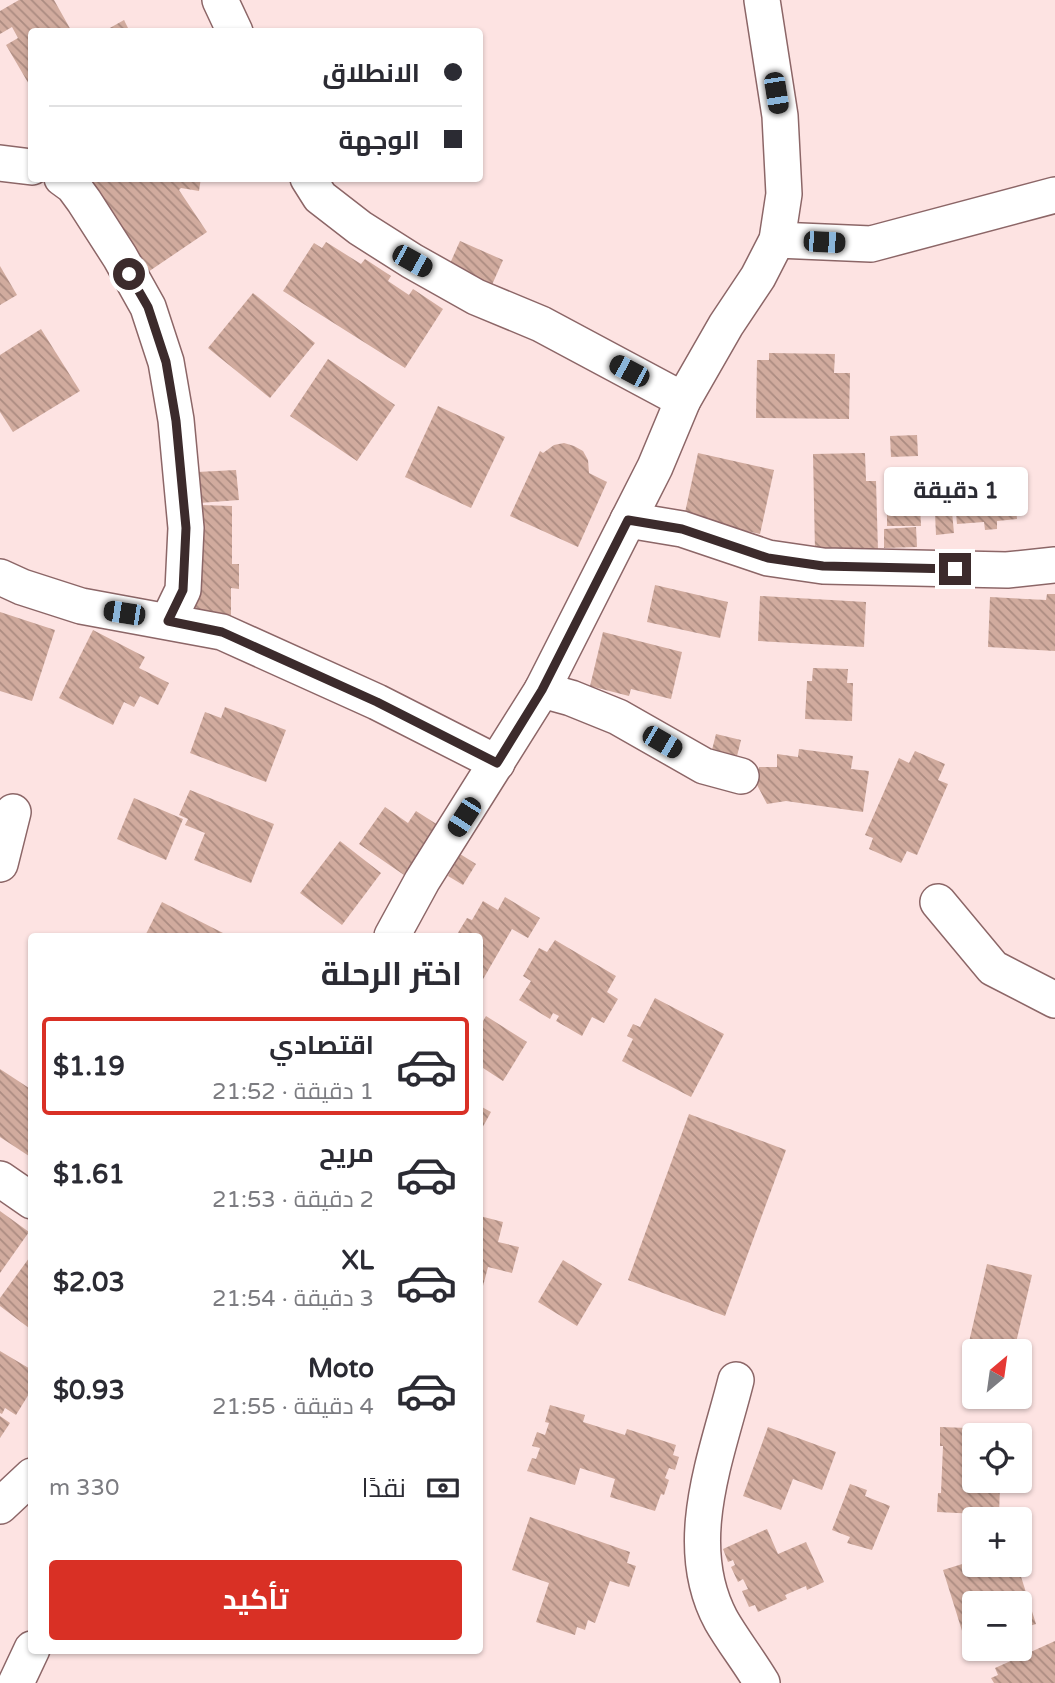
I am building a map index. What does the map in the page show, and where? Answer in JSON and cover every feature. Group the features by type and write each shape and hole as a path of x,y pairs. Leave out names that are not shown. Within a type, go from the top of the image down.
{"street":[{"path":"220,0 233,28"},
{"path":"394,933 422,881 542,690 655,467 683,400 726,325 758,277 777,240 784,194 780,116 762,0"},
{"path":"0,163 28,166"},
{"path":"68,182 84,201 148,307 166,362 176,421 186,528 183,590 168,621"},
{"path":"311,182 320,197 360,228 412,261 475,297 541,324 683,400"},
{"path":"777,240 871,244 1055,195"},
{"path":"628,520 682,529 768,558 823,566 1007,570 1055,565"},
{"path":"0,578 81,606 222,632 377,702 497,763"},
{"path":"542,690 571,698 618,717 704,766 741,776"},
{"path":"0,864 13,812"},
{"path":"938,902 993,968 1055,1000"},
{"path":"0,1180 28,1198"},
{"path":"736,1380 704,1506 703,1571 720,1619 761,1683"},
{"path":"0,1506 28,1480"},
{"path":"16,1683 30,1654"}],"building":[{"path":"19,0 54,0 70,28 28,28 28,83 6,45 18,38 12,27 0,34 0,11"},
{"path":"124,20 128,28 110,28"},
{"path":"87,182 200,182 199,191 179,190 207,232 148,272"},
{"path":"460,241 503,260 491,287 448,268"},
{"path":"326,242 361,264 365,259 391,276 388,281 409,295 413,289 443,309 405,368 283,291 314,243 322,248"},
{"path":"0,266 17,295 0,305"},
{"path":"253,293 315,343 270,398 208,348"},
{"path":"41,329 80,391 13,432 0,412 0,355"},
{"path":"769,353 835,354 834,373 850,373 849,419 756,418 757,360 769,360"},
{"path":"328,359 395,405 357,461 290,416"},
{"path":"438,406 505,437 471,508 405,477"},
{"path":"917,435 918,456 891,457 890,436"},
{"path":"564,443 583,451 588,460 589,473 607,482 578,547 510,516 540,451 543,453 554,445"},
{"path":"698,453 774,470 760,534 684,517"},
{"path":"865,453 866,481 876,481 878,551 815,551 813,454"},
{"path":"236,470 239,500 199,503 197,472"},
{"path":"1013,471 1017,519 997,521 997,529 985,530 984,522 957,524 955,503 961,502 960,487 954,487 953,476 968,475 969,480 980,480 979,474"},
{"path":"950,484 952,508 935,509 933,485"},
{"path":"920,504 921,526 887,526 887,505"},
{"path":"201,505 232,506 232,564 239,564 239,589 231,588 231,620 195,620 196,557"},
{"path":"952,512 954,533 936,535 935,513"},
{"path":"916,527 917,547 884,548 884,529"},
{"path":"655,585 728,602 720,638 647,622"},
{"path":"1047,594 1055,594 1055,651 988,647 990,597 1046,600"},
{"path":"760,596 866,602 864,647 758,641"},
{"path":"0,612 55,630 32,701 0,691"},
{"path":"93,630 145,657 139,668 169,683 158,705 140,696 134,707 124,702 113,725 59,698"},
{"path":"603,632 682,652 671,699 631,689 629,696 590,686"},
{"path":"813,668 848,669 847,683 853,683 852,721 805,719 807,681 812,681"},
{"path":"225,707 286,730 266,782 190,753 205,712 221,718"},
{"path":"716,734 741,740 735,764 710,758"},
{"path":"799,749 853,756 851,769 869,771 863,812 786,801 767,804 756,783 759,767 777,767 777,754 798,757"},
{"path":"915,751 945,764 938,780 948,784 917,855 907,851 901,863 869,849 873,838 865,835 899,758 909,763"},
{"path":"190,790 274,824 251,883 194,860 205,833 185,825 188,819 179,815"},
{"path":"134,798 183,819 166,860 117,839"},
{"path":"385,807 408,823 416,811 438,825 404,875 359,844"},
{"path":"340,841 381,873 342,925 300,893"},
{"path":"460,854 476,864 463,885 448,876"},
{"path":"505,897 540,918 528,938 512,929 483,979 483,933 458,933 467,918 472,920 483,901 498,910"},
{"path":"162,902 223,933 146,933"},
{"path":"555,940 616,976 607,992 618,999 604,1023 592,1017 582,1036 556,1021 559,1016 553,1013 550,1019 519,1000 531,981 523,976 539,948 547,952"},
{"path":"655,998 724,1034 691,1097 622,1061 633,1039 627,1036 633,1024 640,1027"},
{"path":"486,1016 527,1042 503,1081 483,1068 483,1021"},
{"path":"0,1069 28,1087 28,1155 0,1137"},
{"path":"483,1108 491,1112 483,1127"},
{"path":"689,1114 786,1150 725,1316 628,1280"},
{"path":"0,1211 28,1233 0,1273"},
{"path":"483,1217 503,1222 498,1242 519,1247 512,1273 488,1267 483,1286"},
{"path":"28,1260 28,1327 0,1306 0,1298"},
{"path":"563,1260 602,1284 577,1326 538,1302"},
{"path":"987,1264 1032,1275 1017,1339 970,1339"},
{"path":"0,1351 28,1368 28,1396 16,1415 5,1408 2,1414"},
{"path":"550,1405 585,1415 583,1422 625,1435 627,1429 676,1445 673,1455 679,1457 675,1470 669,1468 665,1478 669,1480 655,1511 610,1497 615,1479 580,1468 575,1485 527,1471 540,1448 532,1446 537,1432 545,1435 549,1423 545,1422"},
{"path":"0,1416 10,1423 0,1438"},
{"path":"768,1427 836,1452 822,1490 793,1479 781,1510 743,1496"},
{"path":"940,1427 962,1428 962,1493 1000,1493 999,1507 962,1507 962,1513 937,1512 938,1493 941,1493 943,1446 940,1446"},
{"path":"850,1484 867,1490 865,1496 890,1506 872,1550 847,1543 850,1537 832,1530"},
{"path":"530,1517 630,1552 627,1563 636,1566 629,1587 610,1581 595,1623 588,1620 585,1630 577,1627 575,1635 536,1622 549,1583 512,1570"},
{"path":"767,1529 778,1554 806,1542 824,1582 807,1590 806,1586 785,1595 787,1599 758,1612 755,1605 749,1607 742,1591 748,1589 743,1579 738,1582 731,1567 735,1565 733,1560 728,1562 723,1549"},
{"path":"962,1564 962,1577 1021,1577 1026,1591 962,1591 962,1631 943,1570"},
{"path":"1055,1641 1055,1683 994,1683 991,1678 998,1675 995,1668 1011,1661 1032,1661 1032,1651"}],"route":[{"path":"129,274 148,307 166,362 176,421 186,528 183,590 168,621 222,632 377,702 497,763 542,690 628,520 682,529 768,558 823,566 955,569"}]}
